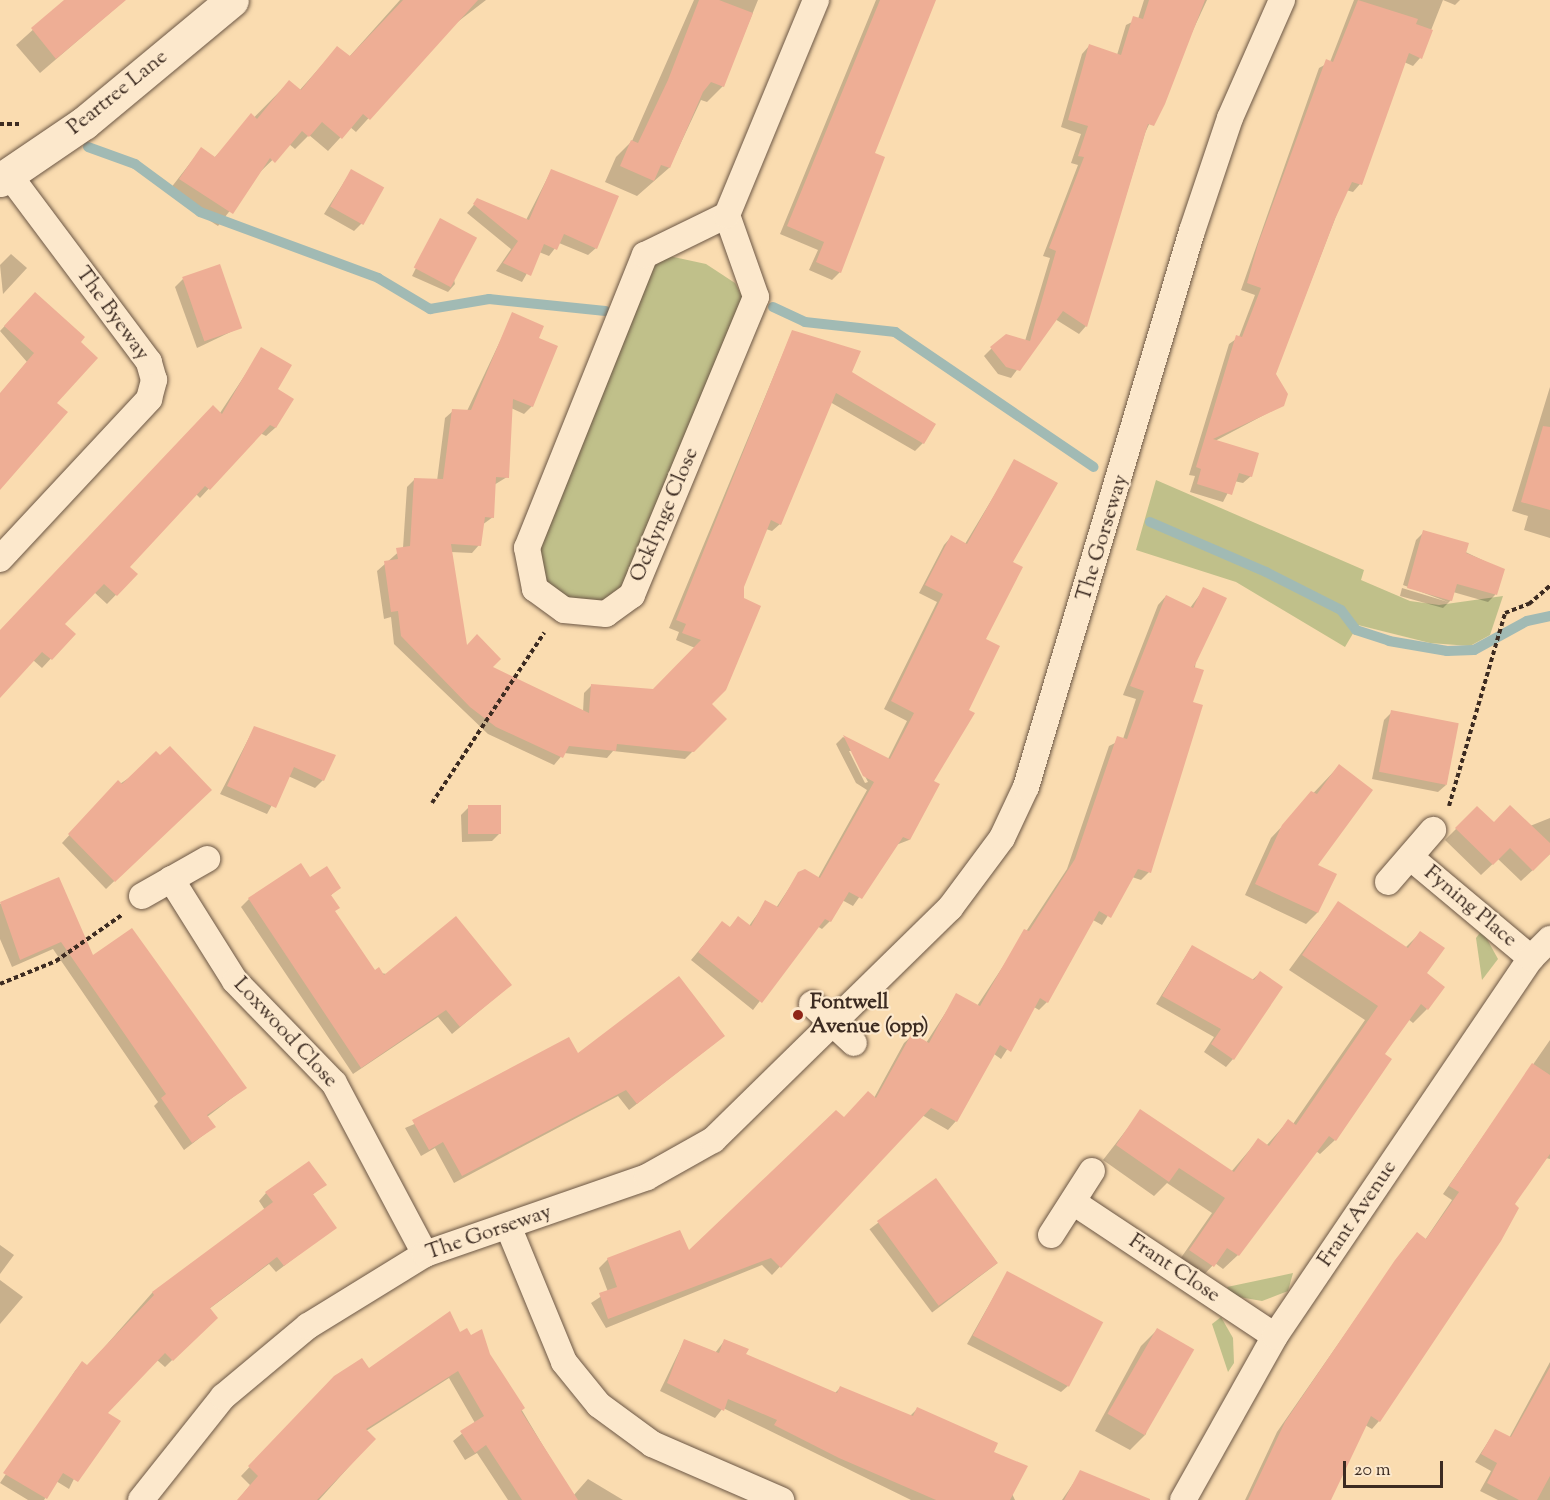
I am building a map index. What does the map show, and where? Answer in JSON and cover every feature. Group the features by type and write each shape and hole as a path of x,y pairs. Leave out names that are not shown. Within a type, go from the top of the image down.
{"street":[{"name":"Peartree Lane","path":"4,178 84,123 232,0"},
{"path":"564,610 535,589 527,548 645,255 727,216 816,0"},
{"name":"The Gorseway","path":"141,1500 223,1397 308,1326 425,1254 647,1178 713,1140 950,908 1002,838 1026,788 1192,231 1230,118 1282,0"},
{"name":"The Byeway","path":"0,559 148,399 154,380 149,362 4,178"},
{"name":"Ocklynge Close","path":"564,610 606,614 632,595 756,297 727,216"},
{"name":"Fyning Place","path":"1388,882 1433,831"},
{"name":"Fyning Place","path":"1410,857 1531,958"},
{"path":"142,896 207,859"},
{"name":"Loxwood Close","path":"171,879 235,981 334,1083 425,1254"},
{"name":"Frant Avenue","path":"1183,1500 1275,1336 1531,958 1550,939"},
{"path":"812,1004 854,1043"},
{"path":"1051,1235 1092,1171"},
{"name":"Frant Close","path":"1072,1202 1275,1336"},
{"path":"508,1226 564,1362 599,1405 652,1444 782,1500"}],"path":[{"path":"1433,831 1444,827 1488,661 1505,613 1529,604 1550,586"},
{"path":"432,802 564,610"},
{"path":"0,984 56,961 142,896"}],"green space":[{"path":"669,256 706,264 735,283 743,298 622,588 601,604 569,599 546,583 538,552 654,262"},
{"path":"1156,480 1364,570 1361,580 1410,601 1439,605 1503,596 1490,635 1470,646 1430,643 1358,625 1345,647 1236,582 1136,550"},
{"path":"1482,930 1498,959 1482,980 1476,938"},
{"path":"1293,1273 1288,1291 1262,1301 1233,1296 1227,1287"},
{"path":"1221,1317 1233,1338 1234,1363 1228,1372 1212,1324"}],"building":[{"path":"64,0 126,0 56,59 31,28"},
{"path":"403,0 478,0 370,120 363,114 342,139 322,122 309,137 302,131 275,163 270,158 233,214 179,179 201,147 215,157 251,113 257,119 289,80 301,90 337,46 350,56"},
{"path":"699,0 719,0 753,13 724,87 711,82 703,92 670,168 661,165 654,181 620,166 631,140 638,143 668,80"},
{"path":"880,0 936,0 875,153 885,157 841,273 816,262 824,242 787,226"},
{"path":"1149,0 1205,0 1165,104 1154,126 1148,124 1087,327 1063,311 1020,371 1006,367 990,347 1006,334 1030,341 1056,251 1049,248 1084,157 1078,156 1088,126 1068,120 1089,44 1121,55 1133,16 1143,19"},
{"path":"1358,0 1418,19 1416,24 1433,30 1422,59 1409,53 1362,185 1352,182 1335,219 1276,374 1288,394 1284,406 1213,439 1259,453 1252,477 1239,473 1232,495 1197,484 1201,469 1196,467 1236,335 1242,337 1261,288 1247,283 1258,244 1326,59 1333,62"},
{"path":"351,169 384,187 363,225 330,207"},
{"path":"551,169 619,196 597,249 564,234 557,250 544,244 531,276 503,263 518,241 473,204 477,198 529,220"},
{"path":"440,218 477,238 451,287 414,267"},
{"path":"220,264 242,328 204,341 182,277"},
{"path":"35,292 85,337 81,342 98,358 57,403 68,412 0,490 0,393 34,353 4,326"},
{"path":"512,312 544,326 539,338 558,346 533,407 513,399 509,478 496,477 494,518 485,517 481,546 451,544 467,645 477,634 501,659 493,667 589,713 591,684 653,689 701,640 682,633 686,624 676,620 792,330 861,351 852,372 936,424 924,444 836,393 781,525 771,520 744,587 744,598 761,606 726,690 712,704 727,719 694,752 617,744 616,751 569,746 563,758 496,727 470,707 401,636 398,611 391,612 384,561 398,559 396,548 410,546 414,478 443,479 452,409 471,410"},
{"path":"261,347 292,365 278,389 294,399 276,428 270,425 210,490 205,486 130,567 138,574 117,596 104,584 65,624 76,634 52,660 42,652 0,698 0,630 213,405 222,414"},
{"path":"1543,426 1550,427 1550,510 1521,502"},
{"path":"1014,459 1058,483 1013,562 1023,567 986,639 1000,646 969,710 975,713 934,781 940,784 910,840 903,837 862,899 849,892 831,922 825,919 762,1003 698,952 722,921 730,927 738,916 751,926 765,900 778,907 798,872 805,869 820,878 874,782 863,776 843,735 890,759 914,713 891,701 943,594 925,585 951,535 967,544"},
{"path":"1423,530 1469,543 1466,553 1505,569 1497,595 1457,584 1452,601 1407,588"},
{"path":"1203,587 1227,598 1194,667 1204,670 1193,702 1203,705 1151,873 1138,869 1111,918 1099,911 1048,1003 1040,998 1011,1052 1000,1045 957,1122 931,1108 781,1268 771,1258 608,1319 599,1293 617,1287 607,1258 680,1230 689,1250 836,1110 844,1117 868,1091 876,1098 912,1033 929,1043 956,993 980,1006 1024,929 1029,931 1075,859 1117,736 1127,739 1144,691 1130,686 1166,595 1193,608"},
{"path":"1391,710 1459,723 1447,785 1379,772"},
{"path":"254,726 336,755 324,781 294,767 276,808 227,786"},
{"path":"170,746 212,790 115,882 68,834 118,780 122,784 156,751 160,755"},
{"path":"1339,764 1373,790 1318,865 1337,874 1318,913 1255,884 1282,825 1311,791 1317,794"},
{"path":"468,805 501,805 501,834 468,834"},
{"path":"1510,805 1550,843 1550,854 1533,871 1510,848 1493,865 1455,828 1477,806 1494,822"},
{"path":"301,863 310,877 327,866 341,888 331,895 340,908 335,911 375,970 379,967 384,975 456,916 512,985 460,1027 446,1010 361,1068 248,898"},
{"path":"59,877 93,955 132,928 247,1088 207,1115 216,1127 192,1143 161,1098 166,1094 61,942 20,960 0,902"},
{"path":"1338,901 1408,948 1420,931 1445,948 1427,973 1445,987 1428,1010 1421,1004 1385,1054 1392,1059 1336,1141 1329,1136 1239,1256 1227,1248 1214,1267 1189,1250 1225,1198 1179,1168 1169,1182 1116,1145 1140,1109 1234,1172 1258,1138 1269,1146 1288,1119 1296,1125 1378,1006 1302,955"},
{"path":"1192,945 1254,980 1260,971 1283,987 1234,1060 1211,1044 1221,1029 1162,996"},
{"path":"679,976 725,1036 637,1104 626,1090 462,1176 443,1142 429,1150 412,1120 569,1037 578,1053"},
{"path":"1532,1063 1550,1075 1550,1154 1515,1204 1519,1208 1501,1241 1380,1422 1371,1416 1331,1500 1248,1500 1285,1422 1395,1260 1417,1232 1426,1239 1459,1192 1449,1186"},
{"path":"309,1161 327,1185 313,1194 337,1228 284,1266 277,1257 210,1308 218,1318 173,1361 165,1353 108,1413 121,1421 78,1482 63,1473 47,1499 3,1473 82,1361 87,1365 154,1295 152,1292 273,1202 265,1192"},
{"path":"936,1178 998,1263 939,1306 877,1221"},
{"path":"1007,1271 1103,1322 1069,1387 973,1335"},
{"path":"450,1311 460,1332 467,1328 471,1335 482,1329 490,1354 525,1408 521,1411 578,1500 522,1500 486,1445 475,1453 460,1431 484,1416 458,1371 366,1429 376,1439 317,1500 237,1500 258,1476 248,1466 334,1376 362,1358 369,1368"},
{"path":"1157,1328 1194,1350 1145,1435 1108,1414"},
{"path":"684,1339 719,1353 724,1339 749,1349 746,1354 837,1393 840,1386 913,1416 917,1407 998,1443 994,1452 1028,1466 1010,1500 936,1500 839,1458 774,1425 777,1420 728,1399 724,1411 667,1383"},
{"path":"1550,1367 1550,1476 1537,1500 1519,1500 1487,1483 1497,1463 1481,1454 1495,1429 1511,1437"},
{"path":"1080,1470 1150,1499 1150,1500 1064,1500"}],"waterway":[{"path":"88,147 135,164 200,212 378,278 430,309 489,299 605,311"},
{"path":"773,307 805,322 895,332 1094,467"},
{"path":"1150,522 1266,572 1341,610 1356,630 1389,641 1447,651 1474,650 1527,621 1550,616"}],"place":[{"name":"Fontwell Avenue (opp)","path":"798,1015"}]}
